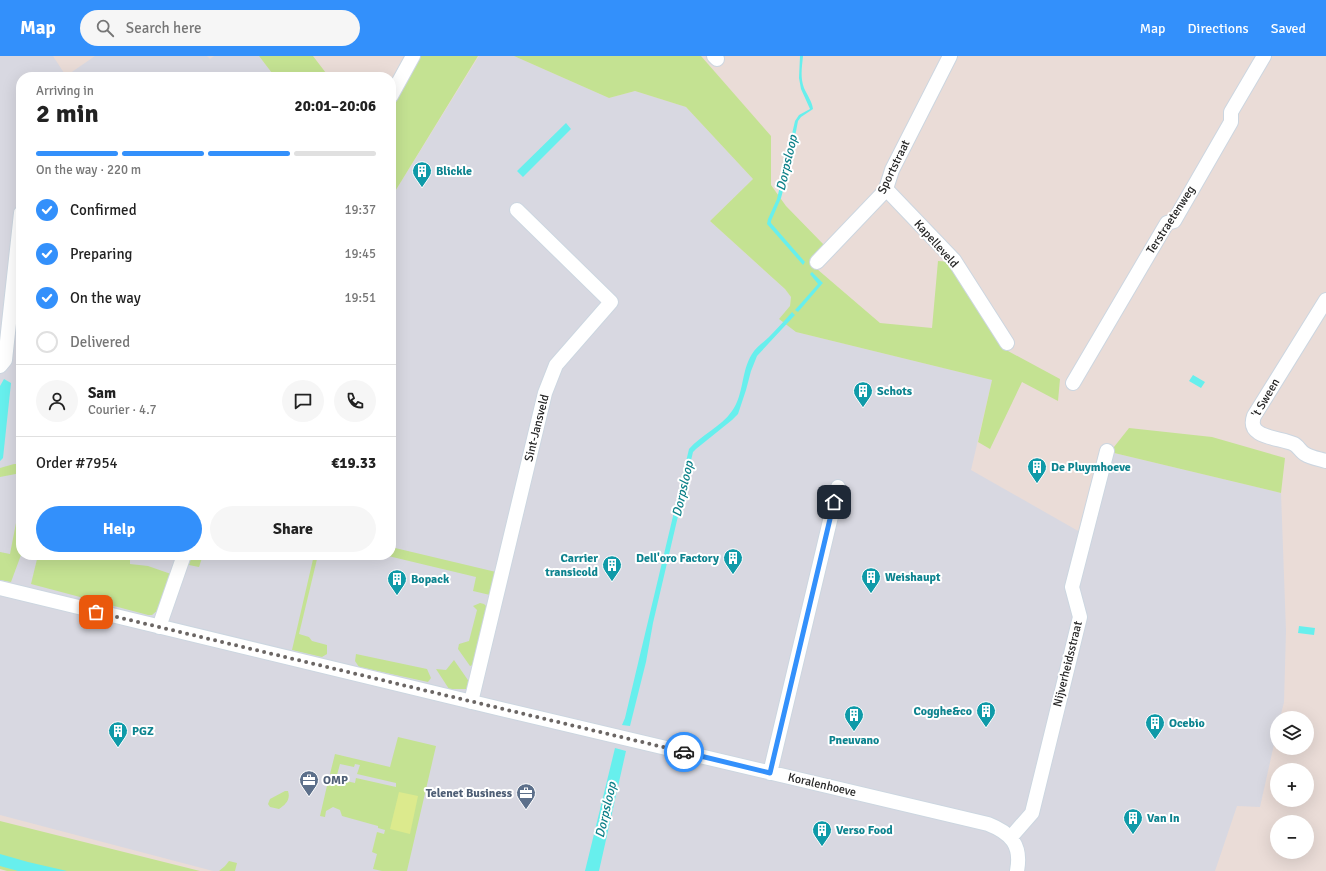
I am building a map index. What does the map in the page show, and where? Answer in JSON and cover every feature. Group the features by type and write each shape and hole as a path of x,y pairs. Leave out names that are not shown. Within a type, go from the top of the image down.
{"street":[{"path":"396,87 413,56"},
{"name":"Sportstraat","path":"816,262 886,189 892,170 950,56"},
{"name":"Terstraetenweg","path":"1073,383 1167,223 1174,221 1231,122 1230,112 1264,56"},
{"name":"Kapelleveld","path":"886,189 954,260 1008,343"},
{"name":"Sint-Jansveld","path":"471,702 545,393 556,365 611,302 517,210"},
{"path":"0,366 5,360 16,259"},
{"name":"'t Sween","path":"1326,300 1254,416 1252,422 1254,429 1262,434 1294,444 1305,454 1326,461"},
{"name":"Nijverheidsstraat","path":"1011,837 1032,813 1038,790 1080,617 1072,587 1107,451"},
{"path":"770,773 838,487"},
{"path":"159,627 182,560"},
{"name":"Koralenhoeve","path":"0,588 471,702 988,824 1001,829 1011,837"},
{"path":"1011,837 1019,858 1017,871"}],"shaded area":[{"path":"0,56 53,56 63,72 16,72 16,560 396,560 396,190 479,56 514,56 609,98 635,91 686,107 753,179 710,221 785,289 791,297 790,306 796,332 992,380 971,470 1087,536 1110,452 1281,493 1286,631 1284,702 1282,711 1270,711 1270,755 1272,755 1260,807 1237,806 1215,871 213,871 0,815"},
{"path":"95,56 207,56 210,59 214,56 259,56 271,72 72,72"}],"green space":[{"path":"259,56 313,56 325,72 271,72"},
{"path":"421,56 478,56 396,190 396,99"},
{"path":"514,56 701,56 771,136 771,185 786,206 825,246 810,263 880,323 932,328 938,261 952,262 1008,351 1060,379 1058,401 1022,382 990,449 978,442 992,380 796,332 779,319 790,306 791,297 785,289 710,221 753,179 686,107 635,91 609,98"},
{"path":"1129,428 1212,437 1285,458 1281,493 1110,452"},
{"path":"16,464 16,474 0,477 0,468"},
{"path":"16,523 16,560 19,560 11,582 0,580 0,552 10,554"},
{"path":"396,548 496,572 490,595 473,591 476,577 396,558"},
{"path":"37,560 130,560 130,564 148,566 171,574 158,610 152,615 31,584"},
{"path":"190,560 201,560 199,567 189,565"},
{"path":"313,560 317,560 299,634 309,637 312,641 327,645 327,654 322,657 292,650"},
{"path":"480,603 484,604 488,608 476,664 470,666 458,649 459,644 469,641 477,610 473,606"},
{"path":"356,654 427,669 431,678 428,682 359,667 355,661"},
{"path":"454,660 470,683 466,689 449,689 436,669 446,670"},
{"path":"398,737 436,746 407,871 382,871 373,869 377,854 372,852 377,832 384,834 385,830 378,828 378,826 342,816 340,810 333,807 326,811 325,817 320,816 329,777 355,783 356,778 396,787 396,783 357,774 360,765 355,764 354,767 340,764 337,775 330,774 335,754 390,767"},
{"path":"285,791 288,791 289,797 285,804 279,809 270,807 268,804 270,799"},
{"path":"399,792 418,796 410,834 390,829"},
{"path":"0,821 200,871 7,871 0,869"},
{"path":"229,861 237,863 235,871 219,871 225,866"}],"water":[{"name":"Dorpsloop","path":"800,56 803,56 802,80 813,109 801,117 798,121 789,168 781,198 771,223 805,262 803,265 767,224 777,199 795,121 799,115 810,109 801,89 799,78"},
{"path":"566,123 571,129 523,177 517,171"},
{"path":"812,272 823,283 798,312 795,310 818,284 810,274"},
{"name":"Dorpsloop","path":"792,312 795,315 757,356 738,414 693,452 653,623 646,662 630,726 622,725 625,718 689,449 699,439 722,422 732,411 739,398 748,361 752,354"},
{"path":"1193,375 1205,382 1201,388 1189,381"},
{"path":"4,379 11,383 3,458 0,461 0,386"},
{"path":"1299,626 1315,628 1314,635 1298,633"},
{"name":"Dorpsloop","path":"615,748 626,751 599,871 585,871"},
{"path":"0,854 67,871 18,871 0,866"}],"way so far":[{"path":"96,612 684,752"}],"place":[{"name":"Blickle","path":"422,188"},
{"name":"Schots","path":"863,408"},
{"name":"De Pluymhoeve","path":"1037,484"},
{"name":"Dell'oro Factory","path":"733,575"},
{"name":"Carrier transicold","path":"612,582"},
{"name":"Weishaupt","path":"871,594"},
{"name":"Bopack","path":"397,596"},
{"name":"Cogghe&co","path":"986,728"},
{"name":"Pneuvano","path":"854,732"},
{"name":"Ocebio","path":"1155,740"},
{"name":"PGZ","path":"118,748"},
{"name":"OMP","path":"309,797"},
{"name":"Telenet Business","path":"526,810"},
{"name":"Van In","path":"1133,835"},
{"name":"Verso Food","path":"822,847"}],"route":[{"path":"684,752 770,773 800,652 834,502"}]}
